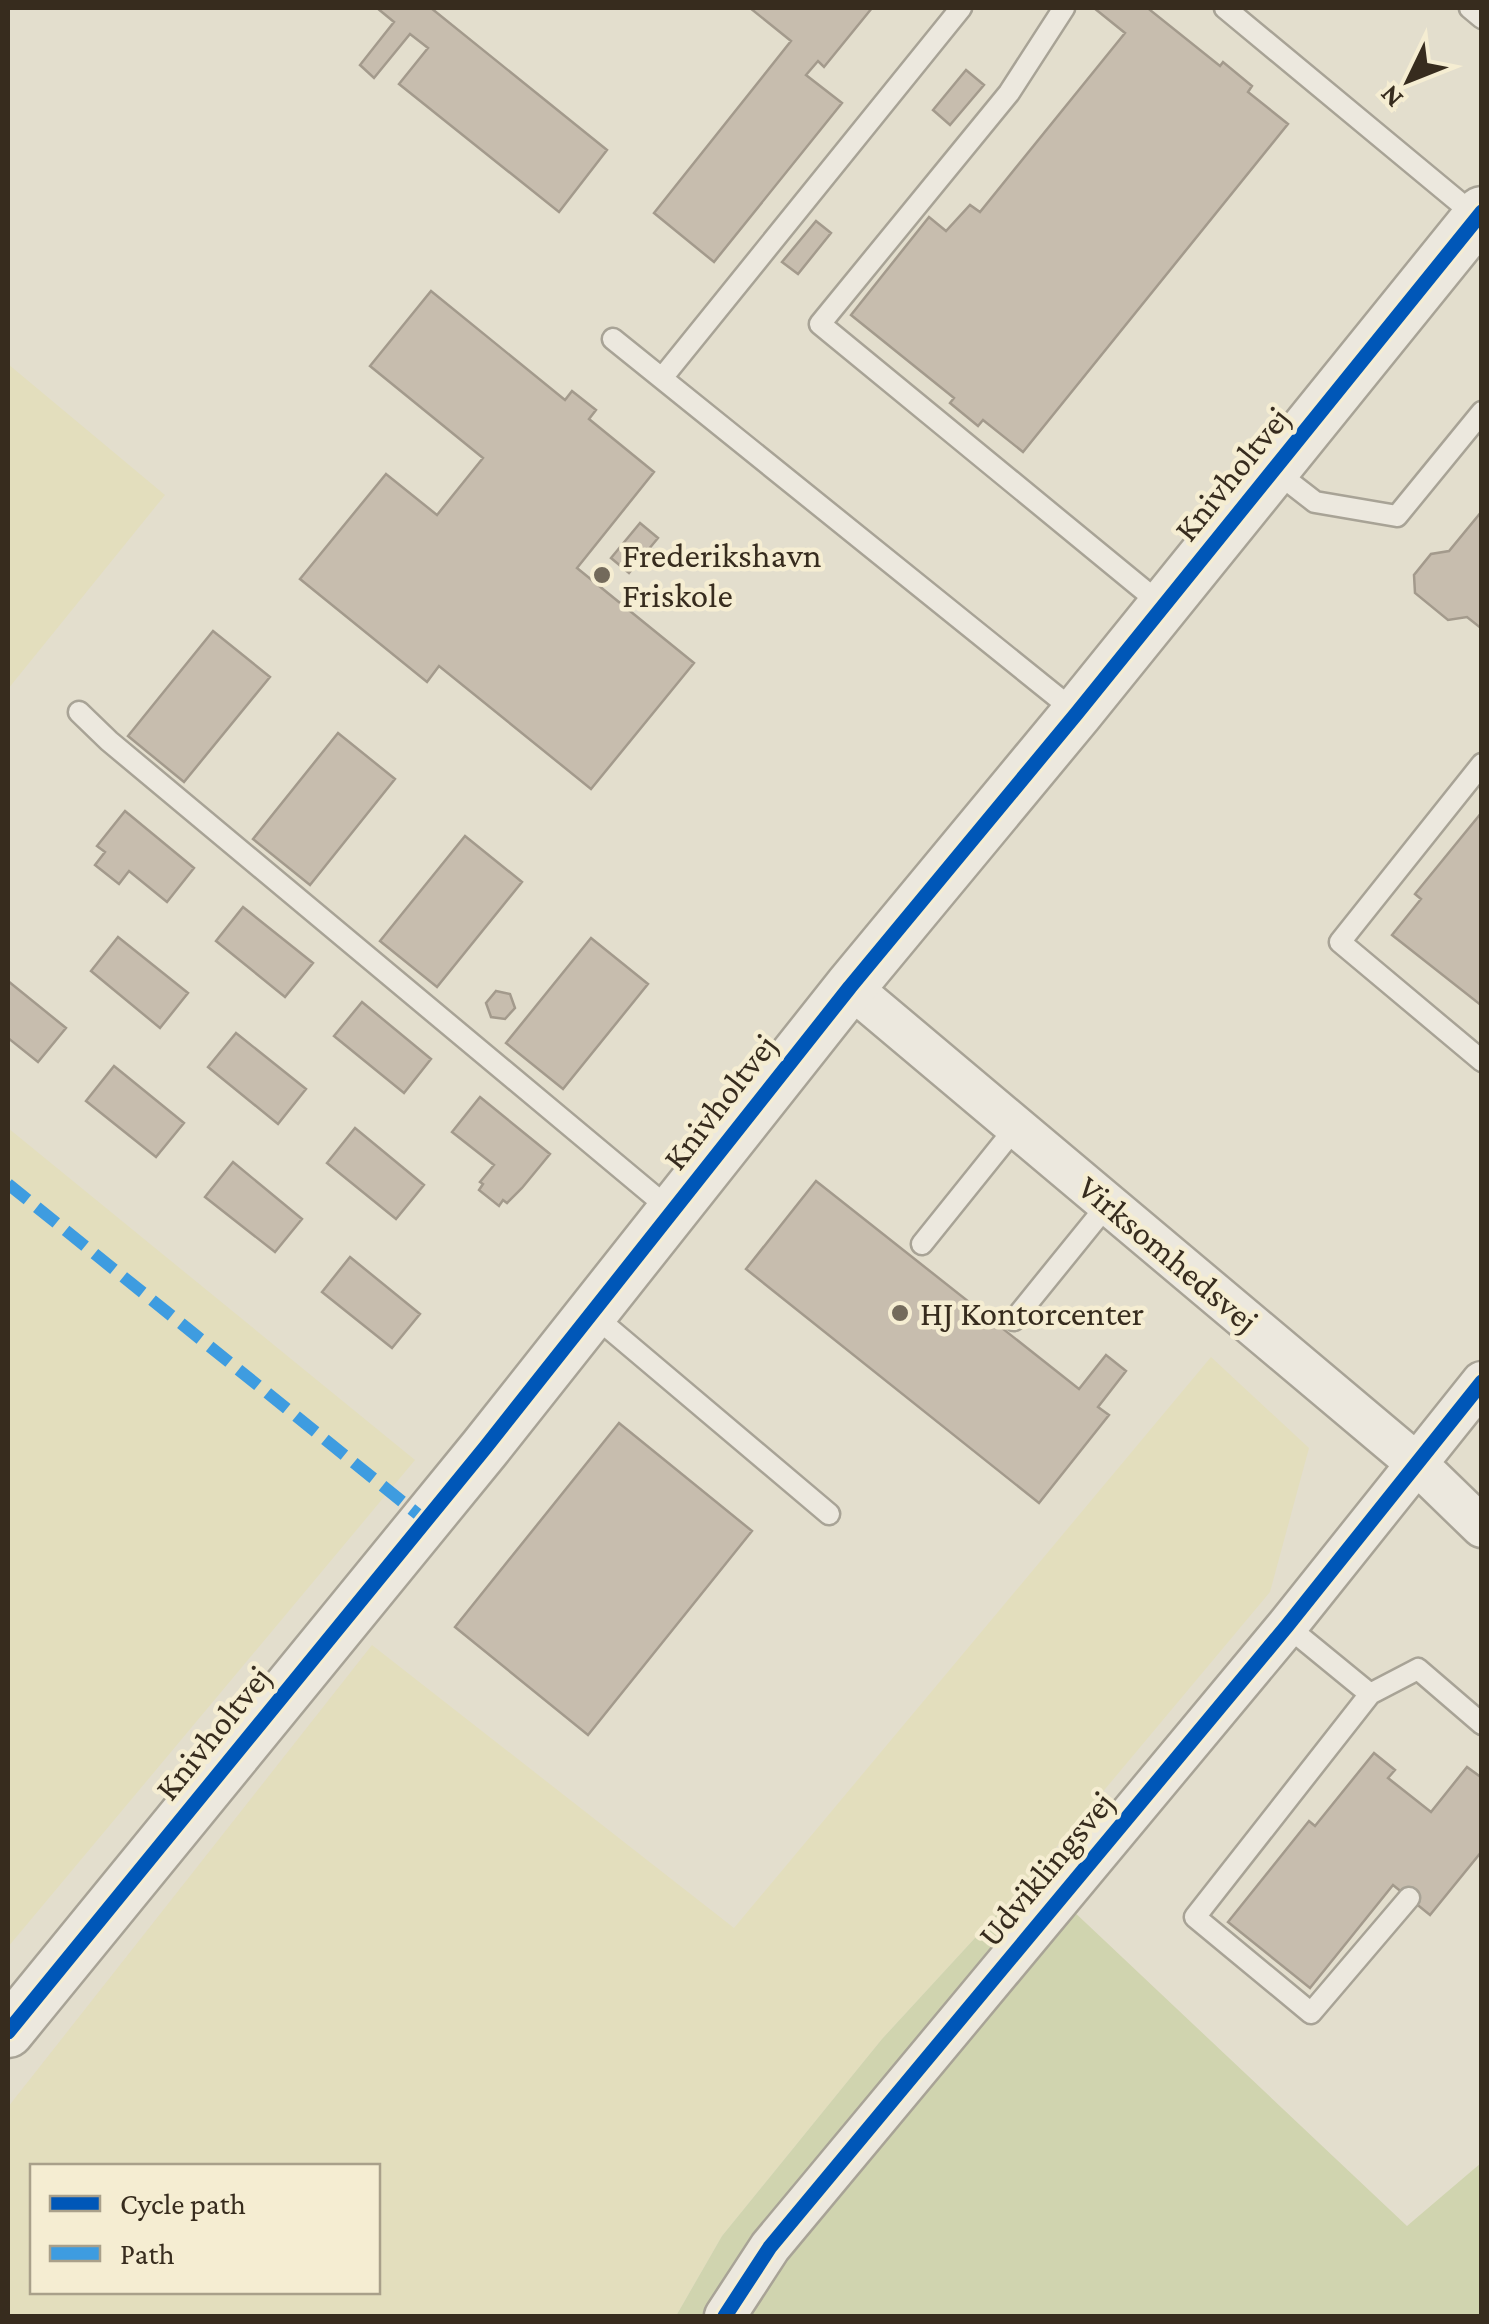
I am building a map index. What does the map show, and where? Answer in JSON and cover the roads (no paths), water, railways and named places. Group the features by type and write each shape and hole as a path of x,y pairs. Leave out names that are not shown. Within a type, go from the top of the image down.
{"street":[{"name":"Knivholtvej","path":"8,2032 591,1314 850,987 1480,214"},
{"name":"Virksomhedsvej","path":"850,987 1416,1463 1482,1527"},
{"name":"Udviklingsvej","path":"725,2316 770,2248 1287,1626 1482,1382"}],"lane":[{"path":"662,378 962,8"},
{"path":"1064,8 1009,93 820,324 1163,606"},
{"path":"1224,8 1480,214"},
{"path":"1470,8 1482,18"},
{"path":"613,339 1077,712"},
{"path":"1274,470 1316,502 1397,516 1482,412"},
{"path":"79,712 672,1211"},
{"path":"1482,764 1340,942 1482,1061"},
{"path":"922,1244 1016,1127"},
{"path":"1014,1320 1108,1204"},
{"path":"591,1314 829,1514"},
{"path":"1287,1626 1370,1694"},
{"path":"1408,1898 1311,2013 1195,1917 1370,1694 1418,1670 1482,1724"}],"place":[{"name":"Frederikshavn Friskole","path":"602,575"},
{"name":"HJ Kontorcenter","path":"900,1313"}]}
